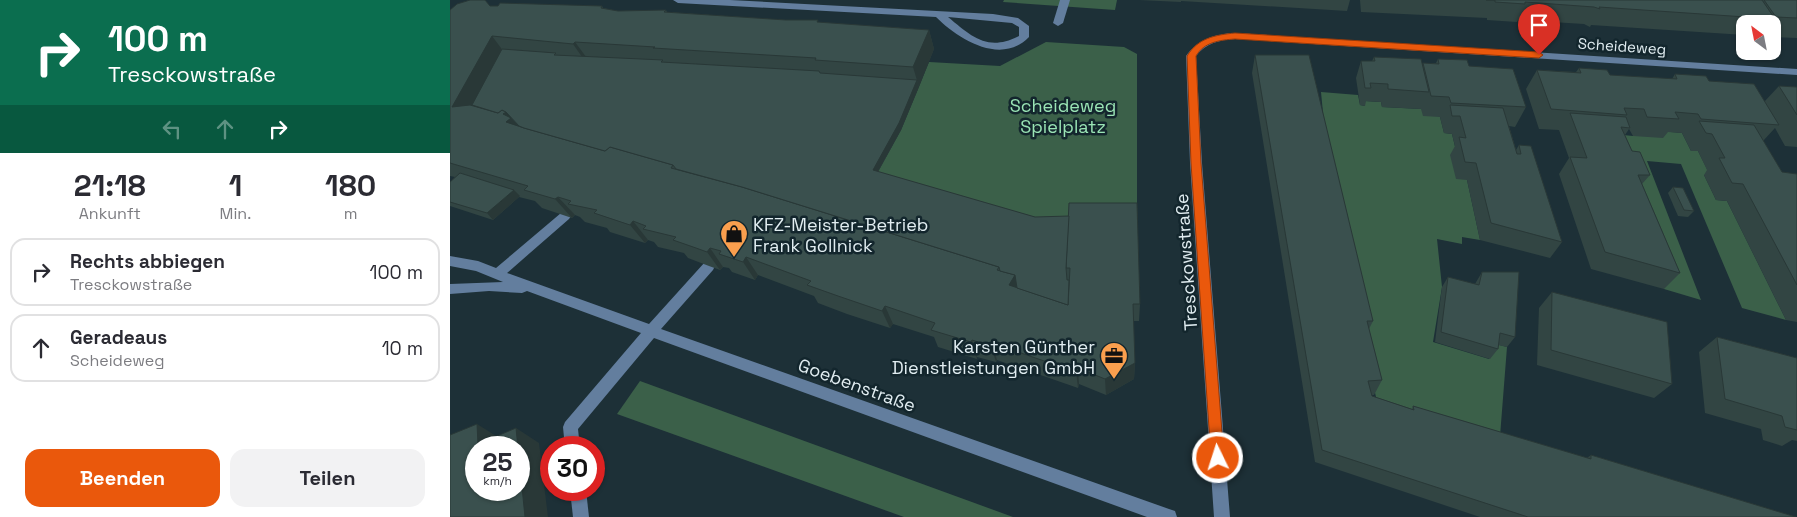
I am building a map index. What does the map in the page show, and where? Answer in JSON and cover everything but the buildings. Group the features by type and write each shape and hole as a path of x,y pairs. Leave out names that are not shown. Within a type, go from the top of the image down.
{"street":[{"path":"678,0 1015,20 1024,26 1024,37 1016,42 991,47 969,39 940,16"},
{"path":"1058,23 1065,0"},
{"name":"Scheideweg","path":"1235,36 1797,72"},
{"name":"Tresckowstraße","path":"1222,517 1197,173 1191,56 1196,48 1204,42 1216,38 1235,36"},
{"path":"496,274 566,216"},
{"name":"Goebenstraße","path":"450,262 466,263 1169,517"},
{"path":"571,436 570,427 709,266"},
{"name":"Goebenstraße","path":"450,289 489,286 532,288"},
{"path":"579,501 581,517"}],"green space":[{"path":"1004,0 1117,0 1115,10 1003,2"},
{"name":"Scheideweg Spielplatz","path":"1046,42 1124,47 1137,54 1137,222 1036,223 875,177 901,130 929,62 1000,66"},
{"path":"1321,92 1358,95 1360,105 1365,106 1364,101 1381,102 1382,107 1422,109 1440,117 1444,133 1452,134 1457,155 1467,180 1480,240 1462,237 1462,244 1437,239 1442,287 1433,342 1489,359 1492,343 1507,347 1499,449 1364,410 1376,397 1313,114 1323,113"},
{"path":"1660,131 1682,133 1691,151 1698,151 1710,175 1704,175 1716,200 1727,201 1786,320 1742,308 1681,164 1647,161 1701,300 1664,289 1613,134 1633,136"},
{"path":"640,381 1013,517 904,517 617,414"}],"place":[{"name":"KFZ-Meister-Betrieb Frank Gollnick","path":"734,258"},
{"name":"Karsten Günther Dienstleistungen GmbH","path":"1114,380"}],"route":[{"path":"1218,458 1196,163 1191,56 1196,48 1204,42 1216,38 1235,36 1539,55"}]}
